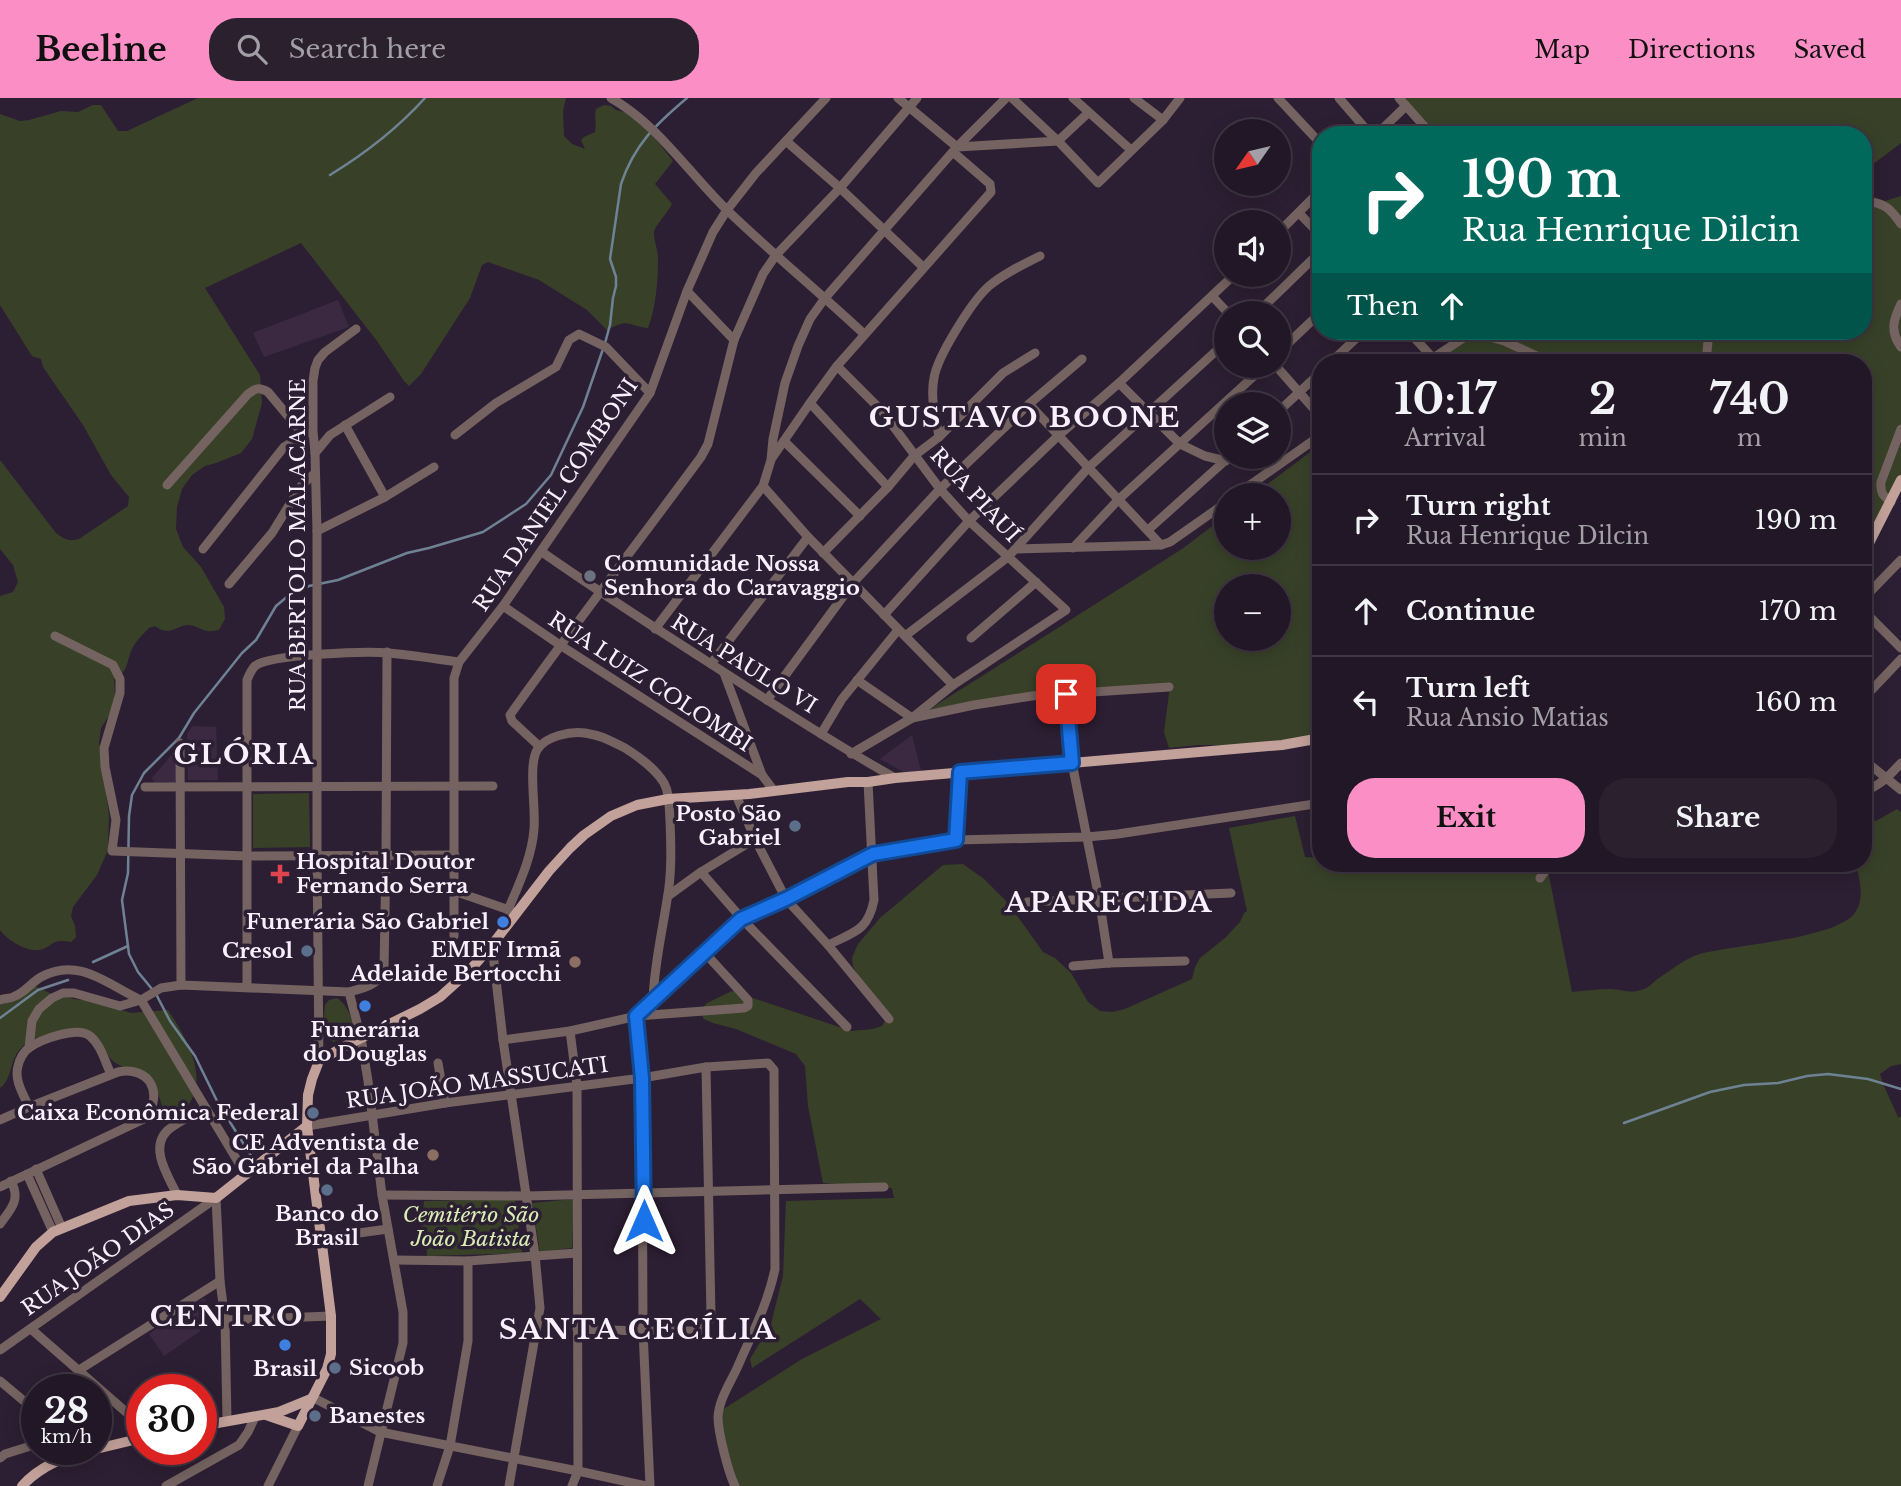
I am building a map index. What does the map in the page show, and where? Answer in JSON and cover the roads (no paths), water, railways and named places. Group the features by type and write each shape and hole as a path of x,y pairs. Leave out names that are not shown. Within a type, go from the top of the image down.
{"main road":[{"path":"1872,538 1901,480"},
{"path":"261,1416 298,1426 327,1369 331,1354 331,1316 307,1126 308,1095 319,1061 440,997 471,969 492,945 512,911 530,898 549,871 584,835 611,816 637,805 668,799 1282,746 1312,740"},
{"name":"RUA JOÃO DIAS","path":"220,1196 307,1126"},
{"path":"0,1297 36,1247 58,1230 129,1201 177,1195 220,1196"},
{"path":"217,1422 289,1409 311,1398"},
{"path":"28,1484 48,1465"}],"street":[{"path":"611,98 626,102 727,210 864,334"},
{"name":"RUA DANIEL COMBONI","path":"459,662 542,552 650,393 687,291 713,232 727,210 826,98"},
{"path":"771,460 837,366 991,192 990,184 898,98"},
{"path":"539,746 512,721 510,715 708,444 734,340 763,274 776,255 840,188 917,98"},
{"path":"655,629 763,486 771,460 785,383 810,319 825,298 955,149 1006,98"},
{"path":"1012,98 1098,183 1163,120 1180,98"},
{"path":"1073,98 1131,150"},
{"path":"1134,98 1163,120"},
{"path":"1278,98 1312,134"},
{"path":"1339,98 1365,126"},
{"path":"1382,126 1402,102 1424,126"},
{"path":"955,149 1058,141 1088,113"},
{"path":"786,141 923,267"},
{"path":"1291,221 1312,199"},
{"path":"1872,201 1888,208 1901,224"},
{"path":"1299,213 1312,227"},
{"path":"939,437 933,389 937,366 969,311 986,289 998,278 1040,256"},
{"path":"1269,301 1312,260"},
{"path":"884,615 969,521 1221,287"},
{"path":"687,291 734,340"},
{"path":"1212,296 1217,301"},
{"path":"1901,304 1893,328 1901,347"},
{"path":"1291,341 1312,321"},
{"name":"RUA BERTOLO MALACARNE","path":"319,1061 317,531 315,453 308,432 318,360 356,328"},
{"path":"455,435 496,403 556,367 569,340 579,334 602,345 650,393"},
{"path":"1340,354 1354,340"},
{"path":"1415,340 1425,354"},
{"path":"1439,354 1459,340"},
{"path":"1502,340 1532,354"},
{"path":"823,553 888,487 914,456 939,437 1003,373 1035,353"},
{"path":"821,734 857,680 901,633 1012,553 1089,467 1214,353"},
{"path":"766,701 853,583 940,489 1029,404 1082,359"},
{"name":"RUA PIAUÍ","path":"837,366 882,411 940,489 969,521 1012,553 1036,582 1066,610 953,685"},
{"path":"1073,548 1119,499 1252,378"},
{"path":"1286,378 1312,407"},
{"path":"1291,400 1312,381"},
{"path":"1119,383 1180,444 1214,457"},
{"path":"167,485 256,388 268,391 308,432 284,447 203,549"},
{"path":"315,453 330,435 390,397"},
{"path":"810,403 888,487"},
{"path":"1029,404 1161,545"},
{"path":"345,425 385,498"},
{"path":"1891,502 1883,496 1881,482 1901,429"},
{"path":"785,441 860,516"},
{"path":"1253,483 1312,441"},
{"path":"317,531 385,498 435,467"},
{"path":"1148,530 1217,469"},
{"path":"229,584 272,533 301,486 315,473"},
{"path":"763,486 823,553 953,685 912,718 851,754"},
{"path":"1012,553 1161,545 1170,542 1214,511"},
{"path":"710,664 808,537"},
{"name":"RUA PAULO VI","path":"542,552 766,701 895,778"},
{"path":"1872,590 1901,560"},
{"path":"971,639 1036,582"},
{"name":"RUA LUIZ COLOMBI","path":"503,606 762,775 774,791"},
{"path":"1872,619 1901,648"},
{"path":"55,636 113,665 120,679 120,693 104,748 105,767 116,820 112,851 247,856 455,855"},
{"path":"29,1048 32,1021 39,1009 63,993 75,993 120,1006 181,985 349,992 366,987 382,976 386,855 387,652"},
{"path":"247,987 247,680 255,666 263,661 318,654 387,652 459,662 454,678 454,936"},
{"path":"1872,690 1901,659"},
{"path":"724,673 762,775"},
{"path":"857,680 912,718 1032,696 1169,687"},
{"path":"1066,694 1072,763 1110,963"},
{"path":"454,891 512,911 534,830 535,755 539,746 556,736 579,732 602,736 634,754 650,767 665,785 668,799 671,841 668,896 654,978 653,1000"},
{"path":"180,743 181,985"},
{"path":"1872,788 1886,779 1901,762"},
{"path":"1872,767 1901,790"},
{"path":"956,840 960,772"},
{"path":"828,945 856,930 871,916 874,900 873,854 868,782"},
{"path":"145,787 493,786"},
{"path":"736,795 786,899 889,1019"},
{"path":"636,1016 741,919 873,854 956,840 1087,837 1312,804"},
{"path":"668,896 755,839"},
{"path":"701,872 741,919 847,1027"},
{"path":"1540,878 1545,872"},
{"path":"1027,902 1231,893"},
{"path":"492,945 540,1308 509,1486"},
{"path":"503,1040 570,1031 636,1016 744,1008 749,1004 748,1000 705,953"},
{"path":"1073,967 1185,961"},
{"path":"2,996 16,996 36,981 58,970 71,969 90,973 141,1000 246,1175"},
{"path":"349,992 361,1038 382,1195 402,1311 403,1343 368,1486"},
{"path":"311,1398 380,1432 648,1486 643,1332 642,1078 636,1016"},
{"path":"29,1107 18,1082 19,1061 29,1048 58,1035 74,1031 84,1032 92,1037 111,1074"},
{"path":"570,1031 577,1085 578,1195 578,1471 572,1486"},
{"path":"438,1063 445,1103"},
{"name":"RUA JOÃO MASSUCATI","path":"307,1126 445,1103 642,1078 706,1067 768,1063 774,1070 776,1189"},
{"path":"577,1329 700,1331 708,1324 711,1316 706,1067"},
{"path":"0,1120 111,1074 127,1070 147,1077 153,1088 155,1100 146,1118 0,1187"},
{"path":"177,1195 161,1160 161,1141 167,1131 206,1108"},
{"path":"31,1172 58,1230"},
{"path":"0,1224 16,1198 16,1190 11,1181"},
{"path":"382,1195 526,1196 884,1186"},
{"path":"735,1486 718,1418 721,1402 771,1289 775,1269 776,1189"},
{"path":"220,1196 220,1281 225,1320 227,1420"},
{"name":"RUA JOÃO DIAS","path":"0,1350 220,1196"},
{"path":"322,1238 388,1229"},
{"path":"394,1259 468,1261 577,1253"},
{"path":"437,1486 450,1446 468,1341 468,1261"},
{"path":"79,1370 220,1281"},
{"path":"225,1320 331,1316"},
{"path":"31,1329 126,1412"},
{"path":"0,1381 21,1399"},
{"path":"166,1486 239,1445 261,1416"},
{"path":"268,1486 298,1426"},
{"path":"0,1458 21,1449"}],"waterway":[{"path":"330,175 380,140 425,98"},
{"path":"605,343 616,286 610,259 621,184 632,158 647,136 687,98"},
{"path":"152,989 138,972 129,954 122,900 128,873 132,795 144,773 179,738 194,713 242,653 256,640 276,606 288,596 309,586 338,580 407,553 483,532 526,504 551,475 583,407 603,349"},
{"path":"93,962 128,946"},
{"path":"0,1018 38,990 68,980"},
{"path":"156,994 170,1021 195,1056 218,1103 255,1162"},
{"path":"1624,1123 1710,1092 1744,1085 1778,1083 1807,1076 1828,1074 1868,1079 1901,1089"}],"place":[{"name":"Comunidade Nossa Senhora do Caravaggio","path":"590,576"},
{"name":"Posto São Gabriel","path":"795,826"},
{"name":"Hospital Doutor Fernando Serra","path":"280,874"},
{"name":"Funerária São Gabriel","path":"503,922"},
{"name":"Cresol","path":"307,951"},
{"name":"EMEF Irmã Adelaide Bertocchi","path":"575,962"},
{"name":"Funerária do Douglas","path":"365,1006"},
{"name":"Caixa Econômica Federal","path":"313,1113"},
{"name":"CE Adventista de São Gabriel da Palha","path":"433,1155"},
{"name":"Banco do Brasil","path":"327,1190"},
{"name":"Brasil","path":"285,1345"},
{"name":"Sicoob","path":"335,1368"},
{"name":"Banestes","path":"315,1416"}],"district":[{"name":"GUSTAVO BOONE","path":"1025,417"},
{"name":"GLÓRIA","path":"244,754"},
{"name":"APARECIDA","path":"1109,902"},
{"name":"CENTRO","path":"227,1316"},
{"name":"SANTA CECÍLIA","path":"638,1329"}],"park label":[{"name":"Cemitério São João Batista","path":"471,1227"}]}
